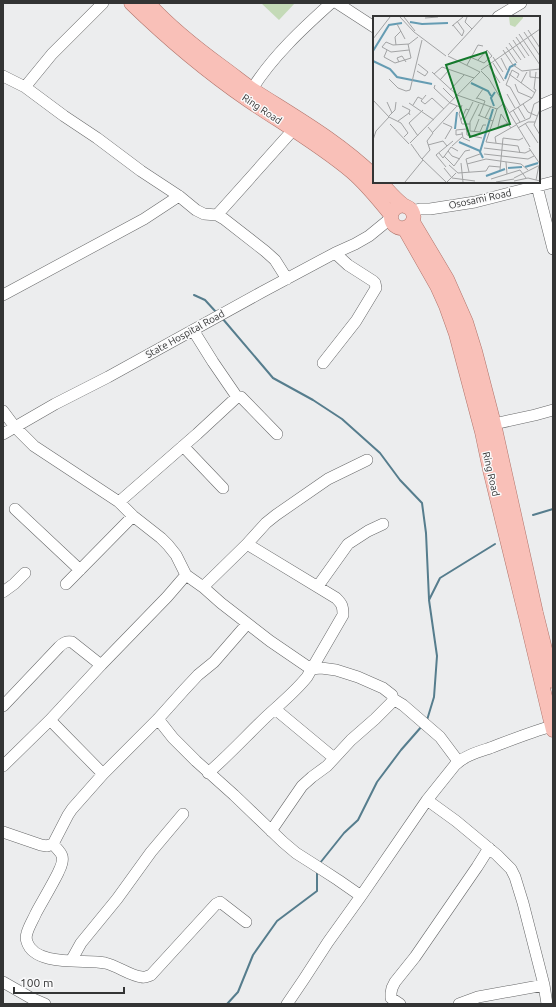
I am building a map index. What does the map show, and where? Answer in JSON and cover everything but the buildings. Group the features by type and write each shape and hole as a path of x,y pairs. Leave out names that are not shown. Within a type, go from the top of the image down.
{"main road":[{"name":"Ring Road","path":"131,3 152,24 191,57 246,99 335,158 354,173 377,197 403,218 446,306 456,334 482,432 552,728"},
{"name":"Ring Road","path":"148,3 159,16 196,47 252,89 343,149 373,175"},
{"name":"Ring Road","path":"381,183 403,218 447,279 466,322 494,424 536,613 553,681"}],"street":[{"path":"25,87 52,54 103,3"},
{"path":"252,89 276,57 303,28 331,3"},
{"path":"337,3 373,26"},
{"path":"500,16 521,3"},
{"path":"4,78 25,87 179,196 196,210 204,214 217,215 224,218 275,260 287,279"},
{"path":"540,106 553,100"},
{"path":"217,215 293,130"},
{"name":"Ososami Road","path":"403,218 421,215 430,209 474,202 553,182"},
{"path":"537,186 552,244"},
{"path":"3,295 144,219 179,196"},
{"name":"State Hospital Road","path":"3,434 55,404 403,218"},
{"path":"323,363 356,321 376,288 373,281 348,265 335,254"},
{"path":"193,330 205,351 237,397 241,397 277,434"},
{"path":"118,502 197,434 237,397"},
{"path":"494,424 553,410"},
{"path":"3,411 15,427 34,446 118,502 168,545 176,555 186,575 247,624 311,669 321,668 336,670 358,677 383,688 392,695 393,699 399,702 431,728 440,737 458,762"},
{"path":"183,446 223,488"},
{"path":"202,587 247,544 266,523 328,479 367,460"},
{"path":"15,509 80,570"},
{"path":"66,584 133,516"},
{"path":"318,586 348,544 368,530 383,524"},
{"path":"208,773 300,686 343,615 343,607 336,598 247,544"},
{"path":"3,592 14,584 25,572"},
{"path":"3,766 50,720 186,575"},
{"path":"4,834 41,845 47,846 53,844 72,809 103,774 158,719 198,675 214,662 247,624"},
{"path":"3,706 65,642 72,642 101,665"},
{"path":"271,831 302,786 327,766 351,740 379,716 393,699"},
{"path":"275,709 334,758"},
{"path":"158,719 173,738 208,773 234,795 296,853 361,896"},
{"path":"50,720 103,774"},
{"path":"287,1004 328,942 427,800 458,762 517,737 552,728"},
{"path":"427,800 489,848 505,862 515,876 544,985 547,1004"},
{"path":"71,961 81,943 117,899 151,852 183,814"},
{"path":"53,844 62,854 62,864 31,923 26,936 27,942 31,949 37,954 46,958 104,963 112,965 135,976 144,978 151,976 216,904 220,902 224,904 246,922"},
{"path":"400,1004 391,998 392,988 395,982 489,848"},
{"path":"3,982 28,1001 45,1004"},
{"path":"459,1004 478,997 544,985"}],"green space":[{"path":"261,3 295,3 279,20"}],"waterway":[{"path":"194,295 205,300 216,312"},
{"path":"222,318 273,378 313,400 342,419 380,453 400,480 422,503 426,533 429,599"},
{"path":"533,515 553,509"},
{"path":"427,720 434,697 437,656 429,600 440,578 495,544"},
{"path":"320,863 344,833 358,820 377,782 401,750 422,726"},
{"path":"227,1004 238,992 253,955 277,921 317,891 317,871"}]}
